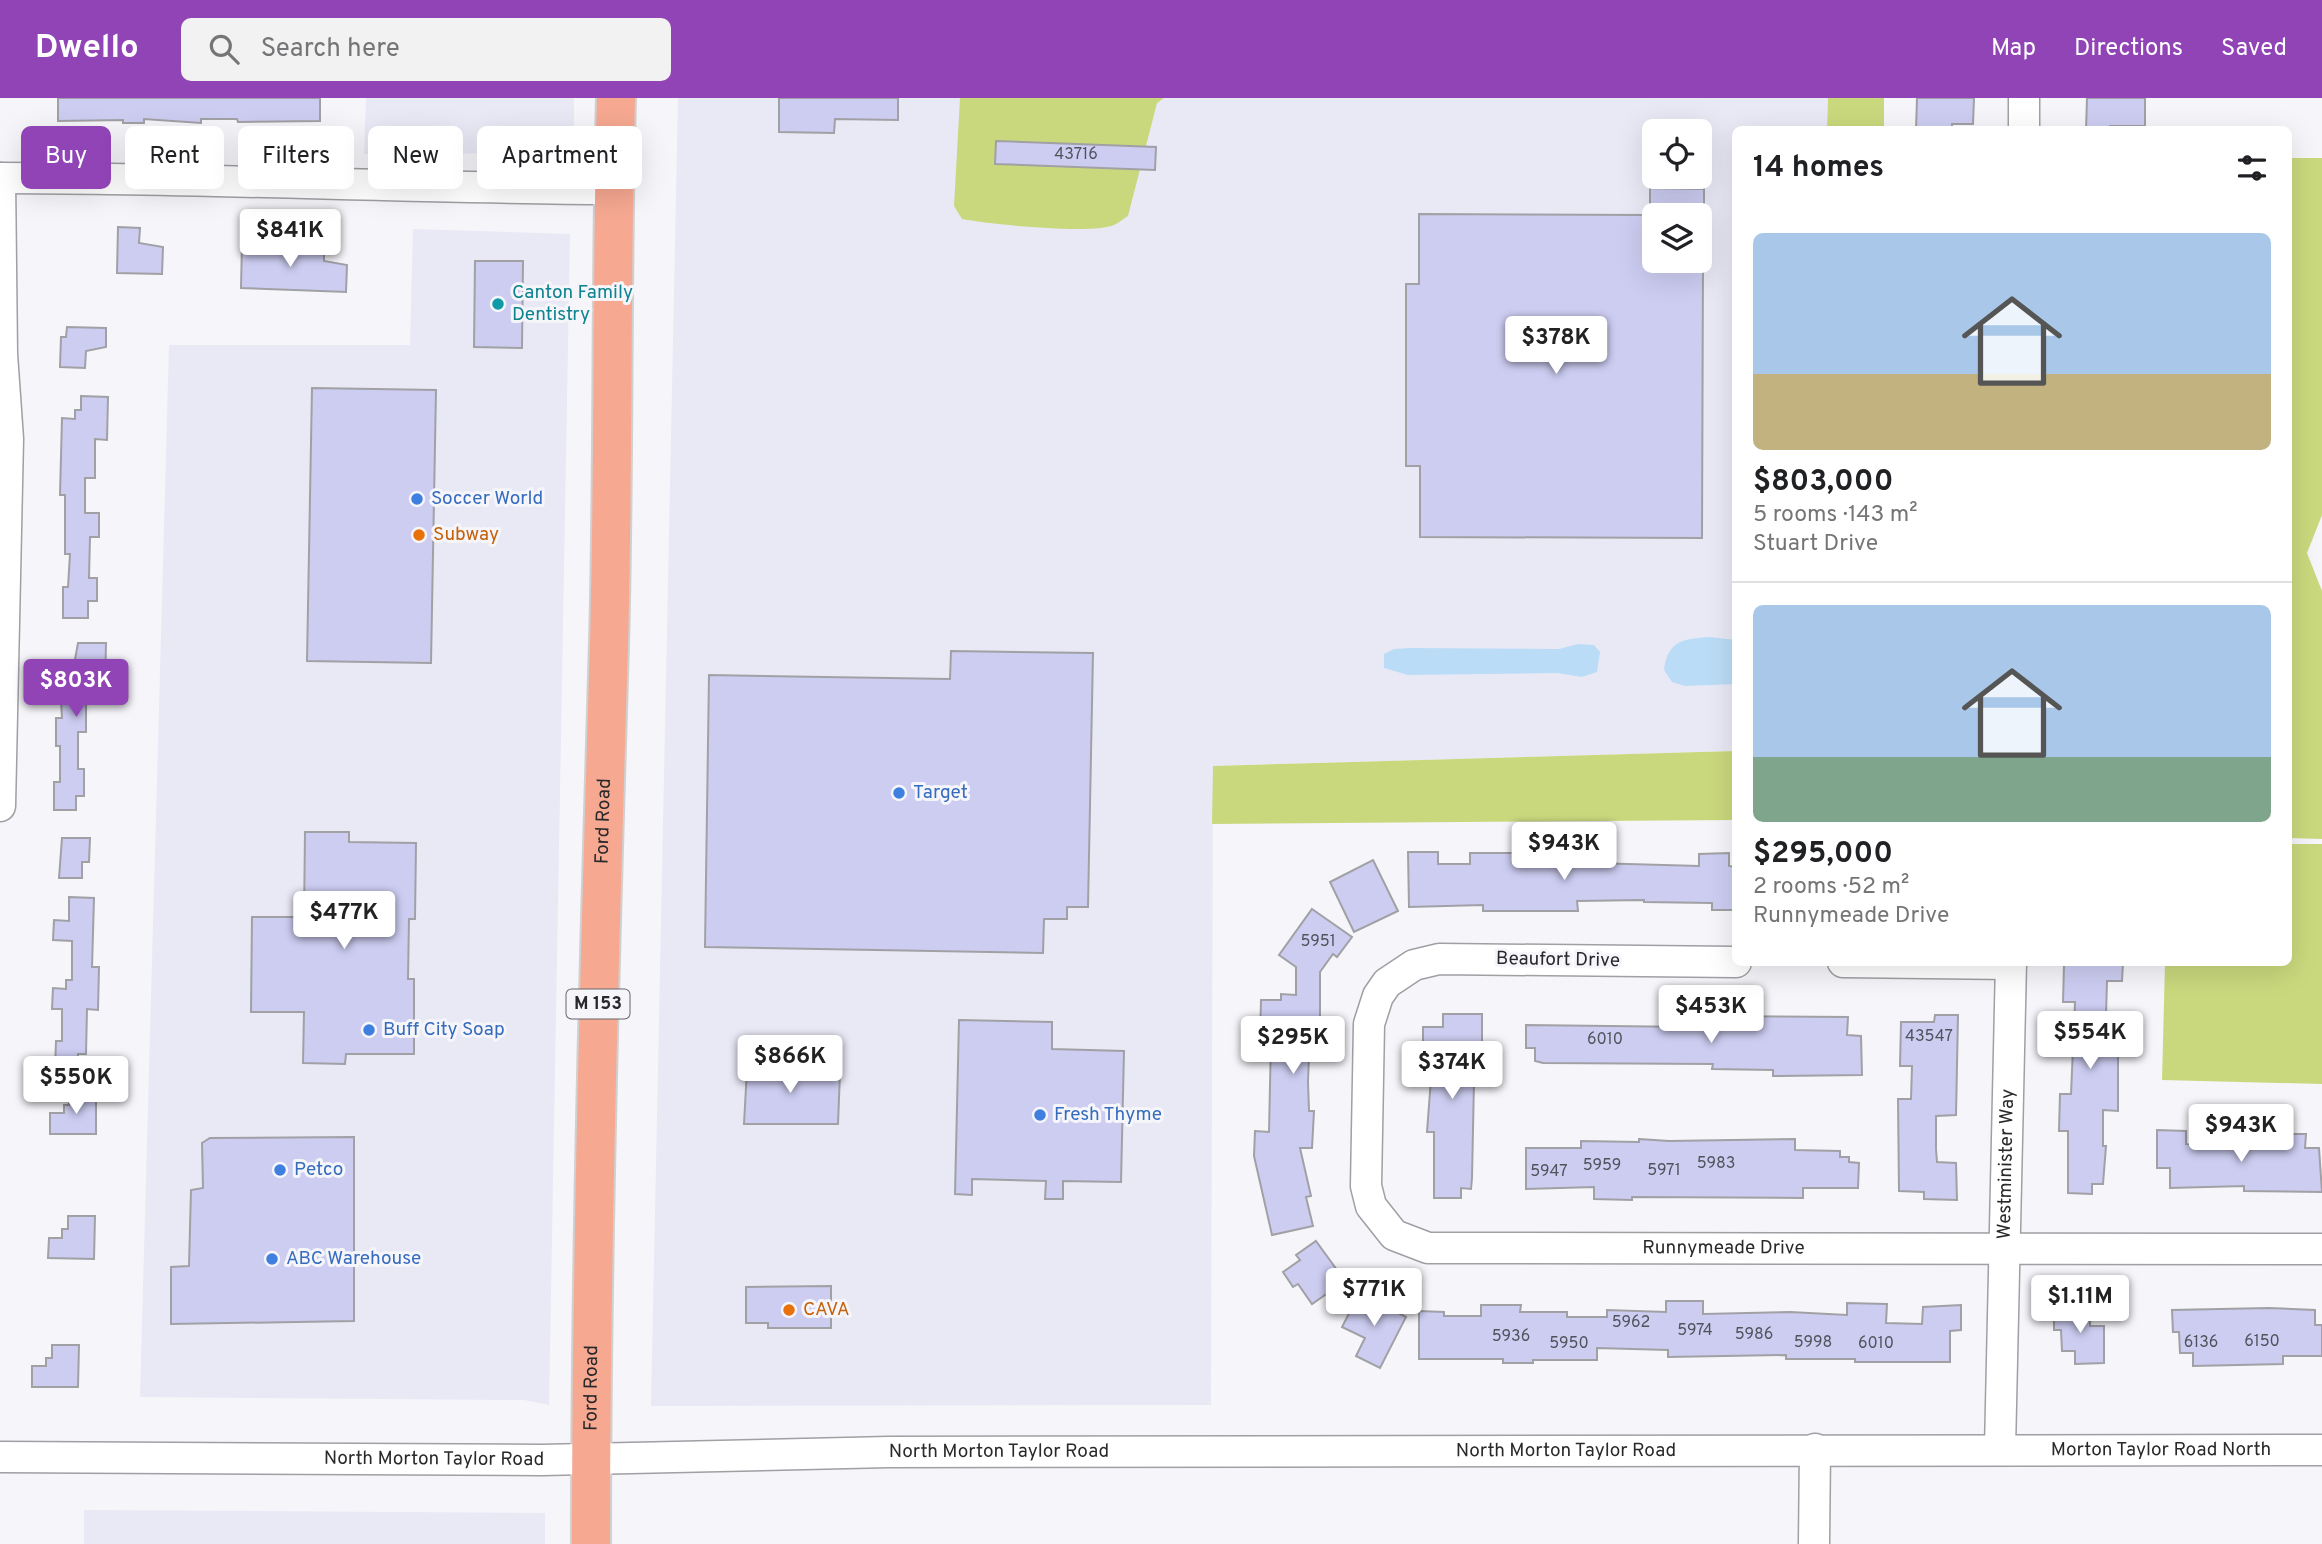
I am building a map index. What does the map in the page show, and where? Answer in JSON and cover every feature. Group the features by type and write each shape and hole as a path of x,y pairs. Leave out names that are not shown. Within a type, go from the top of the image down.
{"main road":[{"name":"Ford Road","path":"614,126 615,98"},
{"name":"Ford Road","path":"592,1544 600,911 612,442 613,189"}],"street":[{"path":"2024,98 2024,126"},
{"path":"0,806 8,439 2,354 0,178 128,178 477,188"},
{"name":"Beaufort Drive","path":"1387,983 1414,965 1438,959 1732,962"},
{"name":"Westminister Way","path":"2000,1448 2011,966"},
{"name":"Runnymeade Drive","path":"1387,983 1378,996 1369,1024 1366,1186 1377,1217 1405,1242 1429,1248 2006,1251 2322,1249"},
{"name":"North Morton Taylor Road","path":"0,1457 592,1459 889,1452 2000,1448"},
{"name":"Morton Taylor Road North","path":"2000,1448 2322,1451"},
{"path":"1814,1544 1815,1449"}],"shaded area":[{"path":"366,98 574,98 574,126 477,126 477,153 463,154 463,126 368,126 368,154 364,154"},
{"path":"678,98 1828,98 1827,126 1732,126 1732,751 1213,766 1211,1405 651,1406"},
{"path":"413,229 570,234 549,1405 524,1400 140,1397 169,345 410,345"},
{"path":"84,1510 545,1513 545,1544 84,1544"}],"green space":[{"path":"960,98 1164,98 1157,103 1128,216 1114,225 1085,229 1016,226 962,219 954,206"},
{"path":"1828,98 1884,98 1884,126 1827,126"},
{"path":"2292,158 2322,158 2322,515 2307,553 2322,591 2322,839 2292,838"},
{"path":"1732,751 1732,820 1212,824 1213,766"},
{"path":"2292,844 2322,844 2322,1084 2162,1080 2165,966 2292,966"}],"water":[{"path":"1710,637 1732,640 1732,684 1685,686 1672,682 1664,670 1669,652 1678,643"},
{"path":"1578,644 1594,645 1600,652 1597,672 1582,677 1557,673 1408,675 1384,668 1384,654 1394,649 1559,649"}],"building":[{"path":"58,98 320,98 320,121 58,121"},
{"path":"779,98 898,98 898,120 835,119 834,133 779,132"},
{"path":"1917,98 1974,98 1973,124 1916,126"},
{"path":"2087,98 2145,98 2145,126 2086,126"},
{"path":"996,141 1156,147 1155,170 995,164"},
{"path":"1650,189 1704,189 1704,203 1650,203"},
{"path":"1419,214 1642,215 1642,273 1703,273 1702,538 1420,537 1420,466 1406,466 1406,284 1419,284"},
{"path":"118,227 140,228 139,243 163,247 162,274 117,273"},
{"path":"242,243 324,246 324,261 347,265 346,292 241,288"},
{"name":"Canton Family Dentistry","path":"475,261 523,261 522,348 474,347"},
{"path":"67,327 106,328 106,347 86,351 85,368 60,367 61,337 66,337"},
{"path":"312,388 436,390 431,663 307,661"},
{"path":"81,396 108,397 107,440 95,439 95,478 85,478 85,513 99,513 99,537 90,537 89,578 97,578 97,601 88,601 88,618 63,618 63,587 68,587 70,554 65,554 65,495 60,495 62,418 75,419 75,410 81,410"},
{"path":"78,643 106,643 105,686 86,686 86,732 78,732 78,769 84,769 84,796 76,796 76,810 54,810 54,782 60,782 60,746 56,746 56,718 62,718 59,665 74,665"},
{"name":"Target","path":"951,651 1093,653 1088,907 1067,907 1067,919 1044,919 1043,953 705,947 709,675 950,679"},
{"path":"305,832 349,832 349,842 416,843 415,919 409,919 408,979 414,979 414,1054 346,1054 345,1064 303,1063 304,1012 251,1012 252,917 304,917"},
{"path":"62,838 90,838 89,862 82,862 82,878 59,878"},
{"path":"1408,852 1438,852 1438,864 1470,864 1470,853 1557,853 1557,862 1699,866 1699,854 1729,853 1729,866 1732,866 1732,910 1712,910 1712,903 1644,900 1577,901 1578,911 1483,911 1483,905 1409,907"},
{"path":"1373,860 1398,911 1354,932 1330,882"},
{"path":"69,897 94,898 92,967 99,967 98,1010 87,1009 86,1054 78,1054 78,1069 55,1069 56,1041 62,1041 62,1009 52,1009 53,988 66,989 66,980 72,980 72,941 53,940 54,920 69,921"},
{"path":"1312,909 1352,937 1337,957 1333,954 1320,972 1320,1027 1310,1027 1308,1082 1309,1111 1314,1111 1312,1148 1300,1148 1311,1196 1306,1197 1313,1226 1272,1235 1254,1156 1255,1131 1269,1132 1271,1039 1260,1039 1261,1000 1281,1000 1281,994 1296,995 1296,967 1279,955"},
{"path":"2064,966 2123,966 2122,981 2107,981 2106,1016 2118,1016 2118,1111 2103,1110 2103,1146 2106,1146 2103,1184 2092,1184 2092,1194 2068,1193 2068,1131 2059,1131 2060,1094 2071,1094 2075,1002 2063,1002"},
{"path":"1443,1014 1482,1014 1482,1044 1468,1044 1468,1080 1474,1080 1472,1178 1471,1189 1461,1188 1461,1198 1434,1198 1434,1132 1427,1132 1432,1065 1423,1065 1423,1027 1443,1027"},
{"path":"1935,1015 1958,1015 1956,1115 1936,1116 1937,1162 1956,1163 1957,1200 1924,1199 1924,1192 1899,1191 1898,1099 1911,1099 1912,1066 1900,1066 1901,1022 1934,1022"},
{"path":"1694,1016 1848,1017 1847,1035 1861,1036 1862,1075 1773,1076 1773,1070 1712,1069 1713,1064 1543,1063 1535,1061 1535,1048 1526,1048 1526,1025 1693,1027"},
{"name":"Fresh Thyme","path":"959,1020 1052,1022 1052,1049 1124,1051 1121,1182 1063,1181 1063,1199 1045,1199 1046,1181 972,1179 972,1195 955,1194"},
{"path":"755,1058 793,1059 792,1071 840,1073 838,1124 744,1124 747,1069 755,1070"},
{"path":"70,1092 96,1092 96,1134 50,1134 50,1113 64,1113 64,1105 69,1105"},
{"path":"2157,1130 2186,1131 2186,1144 2276,1145 2277,1134 2306,1134 2305,1148 2319,1148 2322,1192 2244,1191 2244,1186 2170,1188 2170,1168 2157,1168"},
{"path":"354,1137 354,1321 171,1324 171,1267 189,1266 191,1190 203,1188 202,1143 210,1138"},
{"path":"1639,1139 1795,1139 1795,1150 1840,1151 1840,1157 1849,1157 1849,1162 1859,1163 1858,1188 1803,1188 1803,1198 1632,1197 1632,1200 1594,1199 1594,1187 1526,1189 1526,1148 1581,1148 1581,1141 1639,1142"},
{"path":"68,1216 95,1216 94,1259 48,1258 49,1238 62,1238 62,1229 68,1229"},
{"path":"1316,1241 1345,1281 1312,1304 1298,1284 1293,1287 1283,1272 1300,1260 1296,1255"},
{"name":"CAVA","path":"831,1286 831,1328 768,1328 768,1323 746,1323 746,1287"},
{"path":"1360,1292 1406,1317 1380,1368 1356,1356 1365,1338 1342,1327"},
{"path":"1666,1301 1703,1301 1703,1314 1790,1312 1847,1315 1847,1303 1887,1304 1886,1323 1922,1324 1923,1307 1961,1305 1961,1330 1950,1331 1950,1362 1855,1362 1855,1359 1786,1359 1786,1355 1668,1357 1668,1350 1597,1348 1597,1360 1503,1363 1503,1359 1419,1359 1419,1311 1444,1312 1444,1316 1481,1316 1481,1305 1521,1305 1520,1312 1567,1312 1567,1317 1607,1317 1607,1310 1666,1312"},
{"path":"2090,1307 2090,1326 2104,1326 2104,1363 2075,1364 2075,1351 2062,1351 2061,1330 2054,1330 2054,1308"},
{"path":"2172,1310 2315,1310 2315,1325 2322,1325 2322,1356 2283,1356 2283,1364 2193,1366 2193,1353 2180,1353 2179,1332 2173,1332"},
{"path":"52,1345 79,1345 78,1387 32,1387 32,1366 46,1366 46,1358 52,1358"}],"place":[{"name":"Canton Family Dentistry","path":"498,304"},
{"name":"Soccer World","path":"417,499"},
{"name":"Subway","path":"419,535"},
{"name":"Target","path":"899,793"},
{"name":"Buff City Soap","path":"369,1030"},
{"name":"Fresh Thyme","path":"1040,1115"},
{"name":"Petco","path":"280,1170"},
{"name":"ABC Warehouse","path":"272,1259"},
{"name":"CAVA","path":"789,1310"}]}
